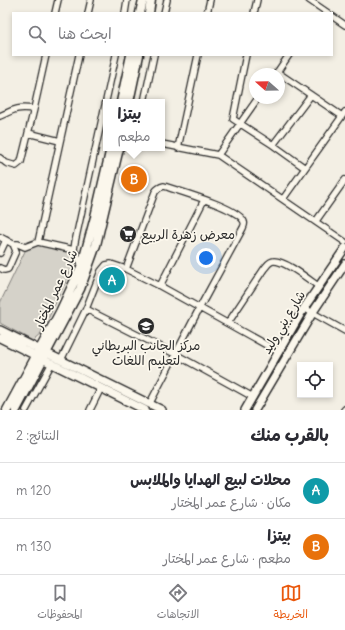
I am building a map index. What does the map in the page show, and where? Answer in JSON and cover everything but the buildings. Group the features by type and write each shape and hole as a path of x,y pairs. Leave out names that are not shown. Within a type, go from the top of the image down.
{"main road":[{"path":"140,12 143,0"},
{"path":"149,12 151,0"},
{"path":"122,99 131,56"},
{"path":"130,99 140,56"},
{"name":"شارع عمر المختار","path":"7,410 41,355 82,265 92,230 110,151"},
{"path":"16,410 41,355 80,289 101,226 118,151"}],"street":[{"path":"55,12 58,0"},
{"path":"88,12 91,0"},
{"path":"125,12 128,0"},
{"path":"164,12 167,0"},
{"path":"207,12 210,0"},
{"path":"254,12 257,0"},
{"path":"309,0 320,11"},
{"path":"333,17 345,25"},
{"path":"0,158 10,165 16,166 21,162 46,56"},
{"path":"38,242 79,56"},
{"path":"107,99 116,56"},
{"path":"145,99 154,56"},
{"path":"178,148 198,56"},
{"path":"246,56 233,119 305,168"},
{"path":"280,68 288,56"},
{"path":"283,199 344,114 285,79"},
{"path":"272,145 311,95"},
{"path":"218,155 254,104"},
{"path":"0,116 16,108 21,107 34,109"},
{"path":"82,265 74,250 103,115"},
{"path":"28,133 60,141"},
{"path":"165,145 218,155 345,242"},
{"path":"316,221 345,180"},
{"path":"126,269 158,188 164,186 217,204 242,219 244,225 150,403"},
{"path":"160,286 204,200"},
{"path":"0,238 13,244 18,244 25,247 38,242 74,250"},
{"path":"0,253 6,240"},
{"path":"0,268 4,270 8,269 16,252 13,244"},
{"name":"شارع بني وليد","path":"245,410 304,308 345,248"},
{"path":"228,324 264,268 270,262 274,261 287,266 318,286"},
{"path":"61,360 86,309 103,267 111,264 126,269 160,286 279,352"},
{"name":"شارع بني وليد","path":"255,410 312,313 345,264"},
{"path":"304,308 345,330"},
{"path":"86,309 175,354 253,396"},
{"path":"0,330 41,355 52,364 144,410"},
{"path":"0,338 41,355 61,360 162,410"},
{"path":"26,410 52,364"},
{"path":"90,410 101,388"}],"shaded area":[{"path":"36,243 66,250 75,262 41,334 33,341 0,323 0,303 27,247"}],"place":[{"name":"بيتزا","path":"134,179"},
{"name":"معرض زهرة الربيع","path":"128,234"},
{"name":"محلات لبيع الهدايا والملابس","path":"112,280"},
{"name":"مركز الجانب البريطاني لتعليم اللغات","path":"146,326"}]}
